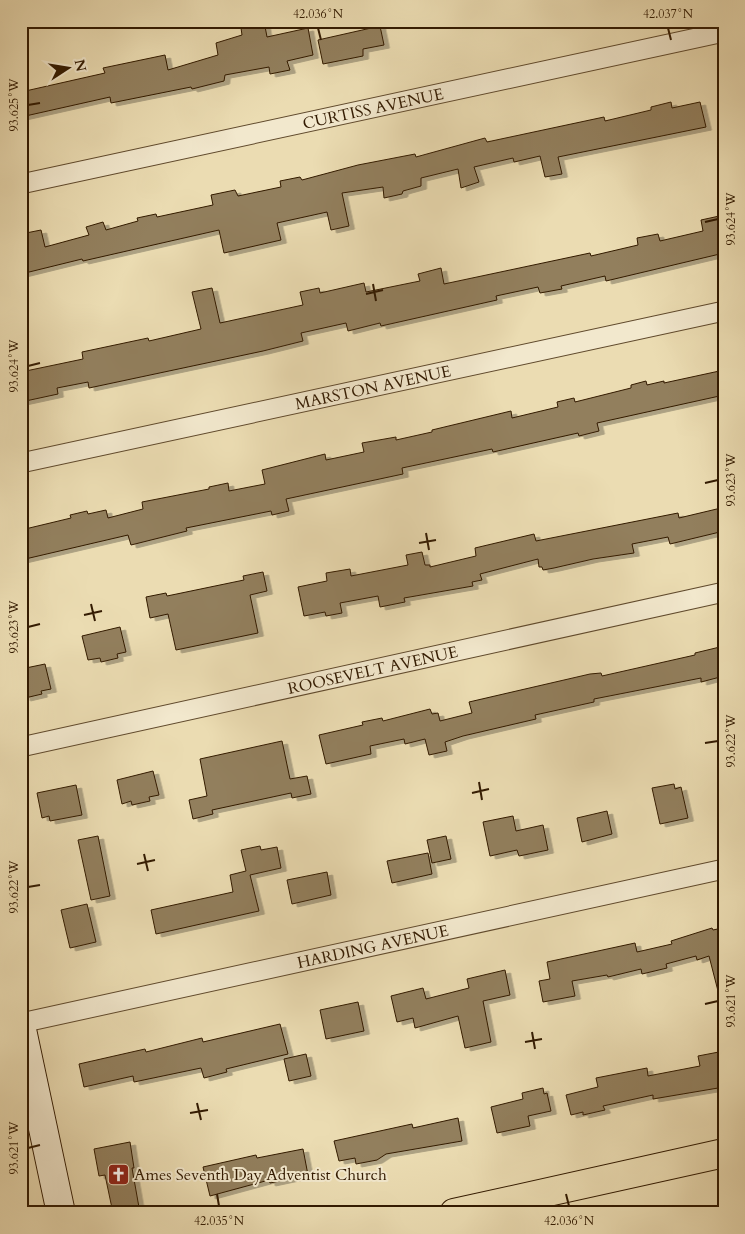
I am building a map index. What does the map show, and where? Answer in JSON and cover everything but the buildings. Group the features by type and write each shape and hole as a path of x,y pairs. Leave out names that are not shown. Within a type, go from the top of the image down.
{"main road":[{"path":"21,1024 61,1213"},
{"path":"454,1213 724,1153"}],"street":[{"name":"CURTISS AVENUE","path":"21,184 724,32"},
{"name":"MARSTON AVENUE","path":"21,463 724,311"},
{"name":"ROOSEVELT AVENUE","path":"21,747 724,592"},
{"name":"HARDING AVENUE","path":"21,1024 724,869"}],"place":[{"name":"Ames Seventh Day Adventist Church","path":"118,1174"}]}
